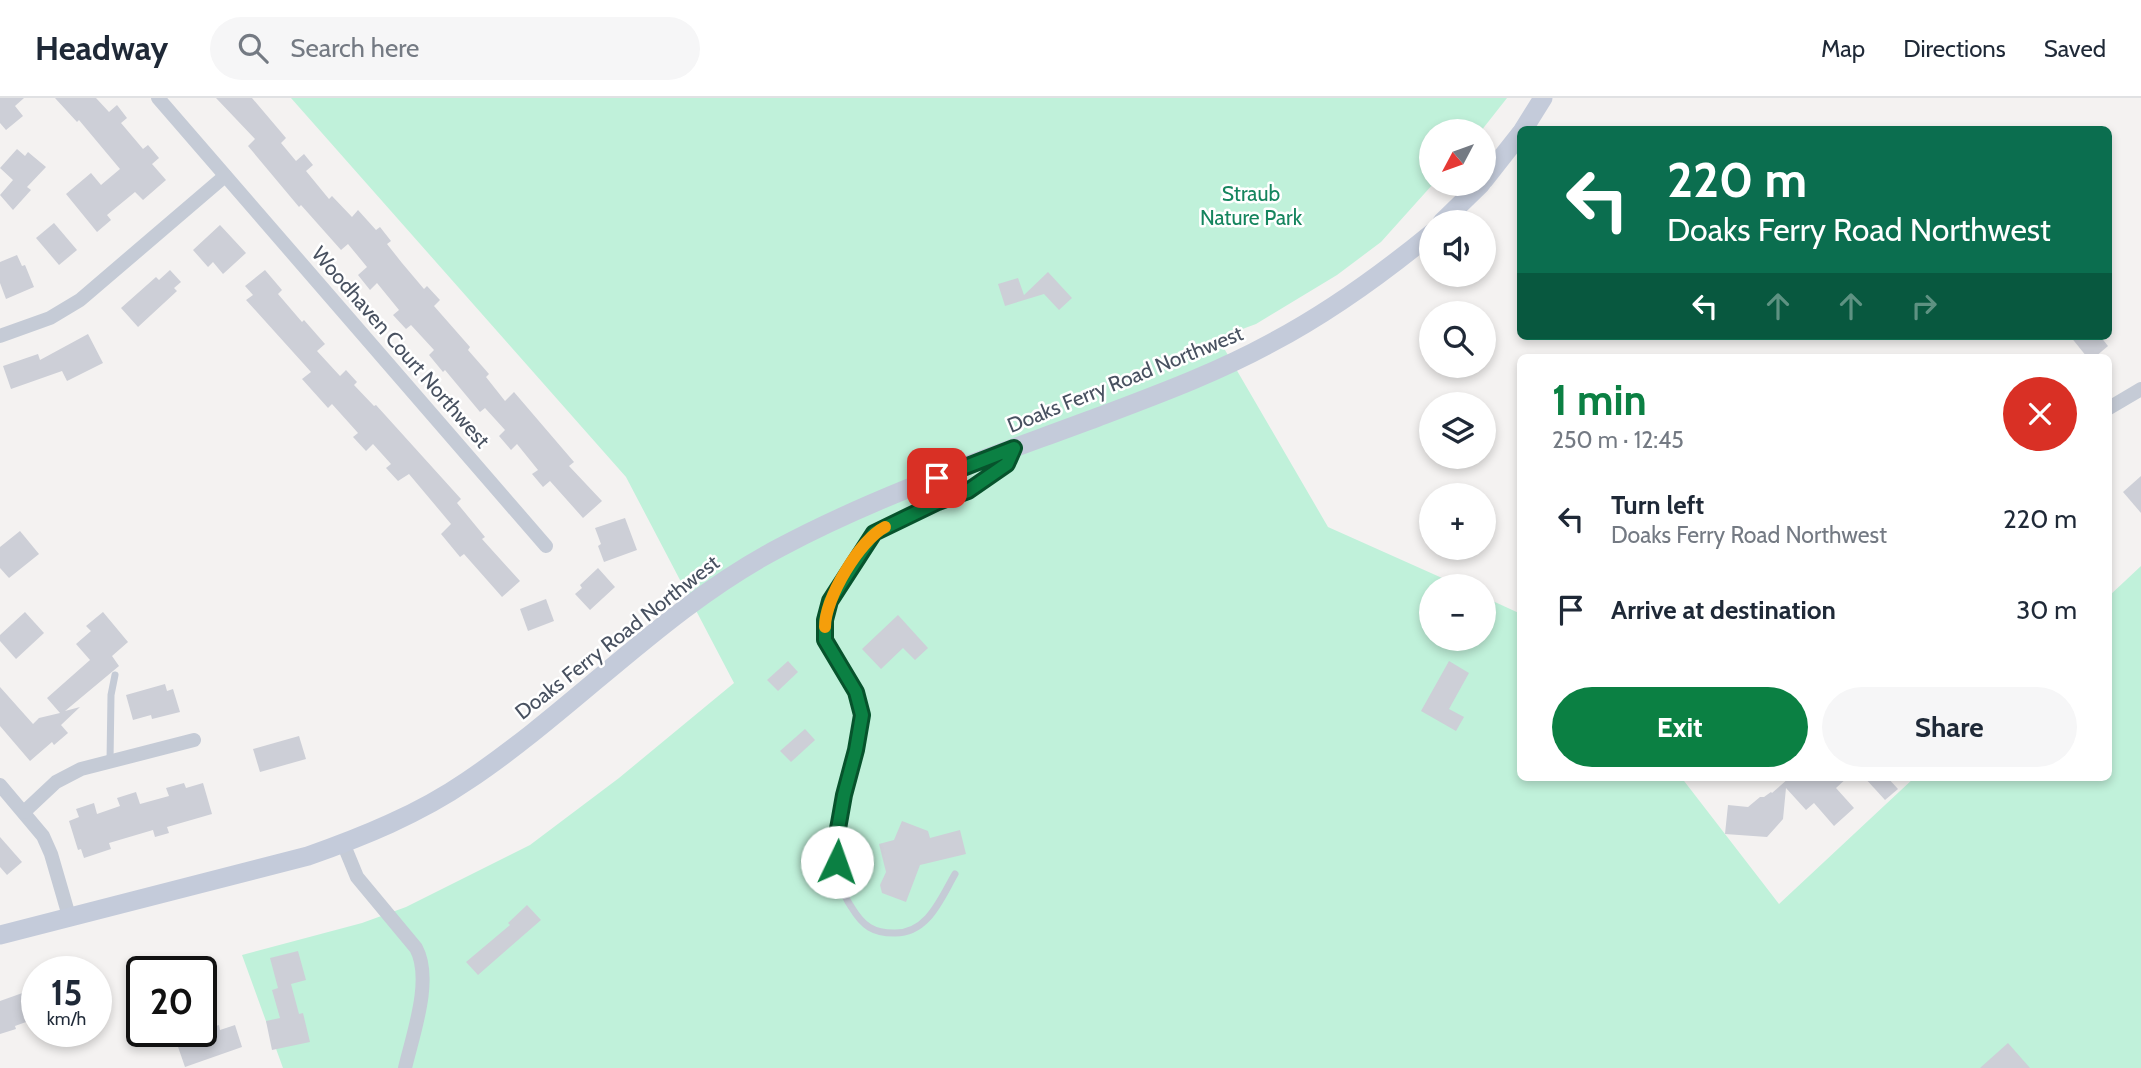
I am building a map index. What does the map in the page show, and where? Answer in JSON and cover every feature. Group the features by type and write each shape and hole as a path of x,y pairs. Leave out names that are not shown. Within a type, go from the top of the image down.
{"main road":[{"path":"1525,126 1543,98"},
{"path":"1496,164 1517,137"},
{"path":"1455,210 1468,196"},
{"name":"Doaks Ferry Road Northwest","path":"0,935 264,868 343,844 400,818 465,783 553,718 690,604 727,577 778,548 843,517 1014,448 1153,396 1271,344 1380,274 1419,243"}],"street":[{"name":"Woodhaven Court Northwest","path":"158,98 546,546"},
{"path":"0,336 50,318 80,300 225,176"},
{"path":"2112,406 2141,389"},
{"path":"24,812 66,775 194,740"},
{"path":"0,785 43,836 69,916"},
{"path":"343,844 357,877 423,960 420,1000 405,1068"}],"lane":[{"path":"955,874 931,917 900,933 877,932 868,928 849,905 839,879 836,840 862,715 856,692 825,640 825,620 830,601 874,533 938,502 968,491 1007,464 1014,448"},
{"path":"110,761 111,695 115,676"}],"green space":[{"name":"Straub Nature Park","path":"291,98 1507,98 1490,119 1419,119 1419,196 1422,196 1381,242 1337,275 1256,324 1218,338 1328,527 1433,574 1419,574 1419,651 1496,651 1496,603 1517,612 1517,781 1684,781 1779,904 1911,781 2112,781 2112,593 2141,566 2141,1068 283,1068 242,955 362,923 406,907 530,845 619,778 734,683 626,477"}],"building":[{"path":"0,98 24,98 15,106 23,116 6,130 0,123"},
{"path":"55,98 96,98 109,112 117,105 127,118 121,123 143,149 148,145 159,158 152,164 166,180 143,200 135,192 107,215 111,220 97,232 66,194 91,173 101,185 120,169 79,120 77,122"},
{"path":"216,98 252,98 286,138 281,143 296,161 304,154 313,165 306,171 329,199 332,196 352,217 358,210 376,230 380,227 391,241 387,244 402,263 424,289 427,286 440,300 434,306 470,347 468,350 489,374 486,377 505,401 514,392 574,462 569,466 602,501 583,518 550,481 543,487 532,474 538,470 517,444 511,450 499,436 505,430 485,408 480,412 445,370 443,372 429,355 434,350 411,325 406,329 393,315 399,310 377,283 370,290 358,275 367,267 348,244 341,250 301,205 299,207 248,146 255,139"},
{"path":"17,149 25,156 28,152 46,167 27,187 31,190 13,210 0,195 13,180 0,168"},
{"path":"54,223 77,250 59,265 36,238"},
{"path":"220,225 246,253 223,274 213,262 208,267 193,250"},
{"path":"17,255 22,266 25,265 34,287 6,299 0,283 0,262"},
{"path":"170,270 181,282 174,288 177,291 138,327 121,308 156,277 159,280"},
{"path":"265,270 282,290 278,294 325,344 317,351 340,376 346,370 357,382 354,385 376,405 461,499 457,503 485,537 482,539 520,581 502,597 464,554 460,557 441,534 451,524 409,474 398,481 386,468 391,464 373,444 366,451 353,437 358,433 332,404 328,408 302,379 311,372 246,300 253,295 245,286"},
{"path":"1048,272 1072,298 1059,310 1044,294 1005,306 998,284 1018,278 1024,295"},
{"path":"88,334 103,363 67,381 62,371 11,389 3,366 38,354 40,360"},
{"path":"2073,340 2103,340 2108,346 2099,354 2085,354"},
{"path":"2141,476 2141,513 2123,492"},
{"path":"625,518 637,550 604,562 595,528"},
{"path":"20,531 39,554 9,578 0,568 0,547"},
{"path":"598,568 615,587 590,610 575,594 582,588 580,585"},
{"path":"546,599 554,621 528,631 520,609"},
{"path":"25,612 44,633 16,659 0,641 0,635"},
{"path":"103,612 128,642 112,656 119,666 65,711 80,707 61,725 68,733 54,745 52,742 30,761 0,726 0,687 33,724 39,718 60,713 47,698 90,660 76,644 91,631 86,626"},
{"path":"898,615 928,648 915,660 903,648 881,669 862,649"},
{"path":"788,661 798,672 778,691 767,680"},
{"path":"1449,661 1469,673 1449,709 1464,717 1456,731 1421,711"},
{"path":"165,684 167,691 173,689 180,712 152,719 151,715 133,720 126,695"},
{"path":"805,729 815,740 791,762 780,751"},
{"path":"299,736 306,759 260,772 253,749"},
{"path":"1786,781 1844,781 1836,788 1854,808 1834,826 1814,803 1806,810 1786,788 1783,819 1767,837 1725,834 1728,805 1748,807 1760,797 1772,793"},
{"path":"1868,781 1891,781 1898,789 1885,800"},
{"path":"184,783 186,788 203,783 212,814 167,827 169,833 155,837 153,830 109,843 111,849 84,858 81,849 78,850 69,821 79,817 76,809 94,803 97,814 120,806 117,798 136,792 140,804 169,796 166,788"},
{"path":"902,821 928,831 930,838 960,830 966,854 920,865 906,902 882,893 880,885 886,872 879,844 894,840"},
{"path":"0,837 22,862 7,875 0,867"},
{"path":"527,905 541,920 478,975 466,962 510,925 508,923"},
{"path":"298,951 306,980 291,984 299,1014 303,1013 310,1042 272,1050 266,1021 280,1018 272,990 278,988 270,958"},
{"path":"21,994 21,1024 15,1026 16,1029 0,1034 0,1001"},
{"path":"235,1025 242,1047 185,1067 178,1047 217,1047 217,1026 220,1030"},
{"path":"2008,1043 2030,1068 1980,1068"}],"slow traffic":[{"path":"825,627 830,601 844,575 874,533 885,527"}],"route":[{"path":"837,862 836,840 862,715 856,692 825,640 825,620 830,601 844,575 874,533 938,502 968,491 1007,464 1014,448 937,478"}]}
